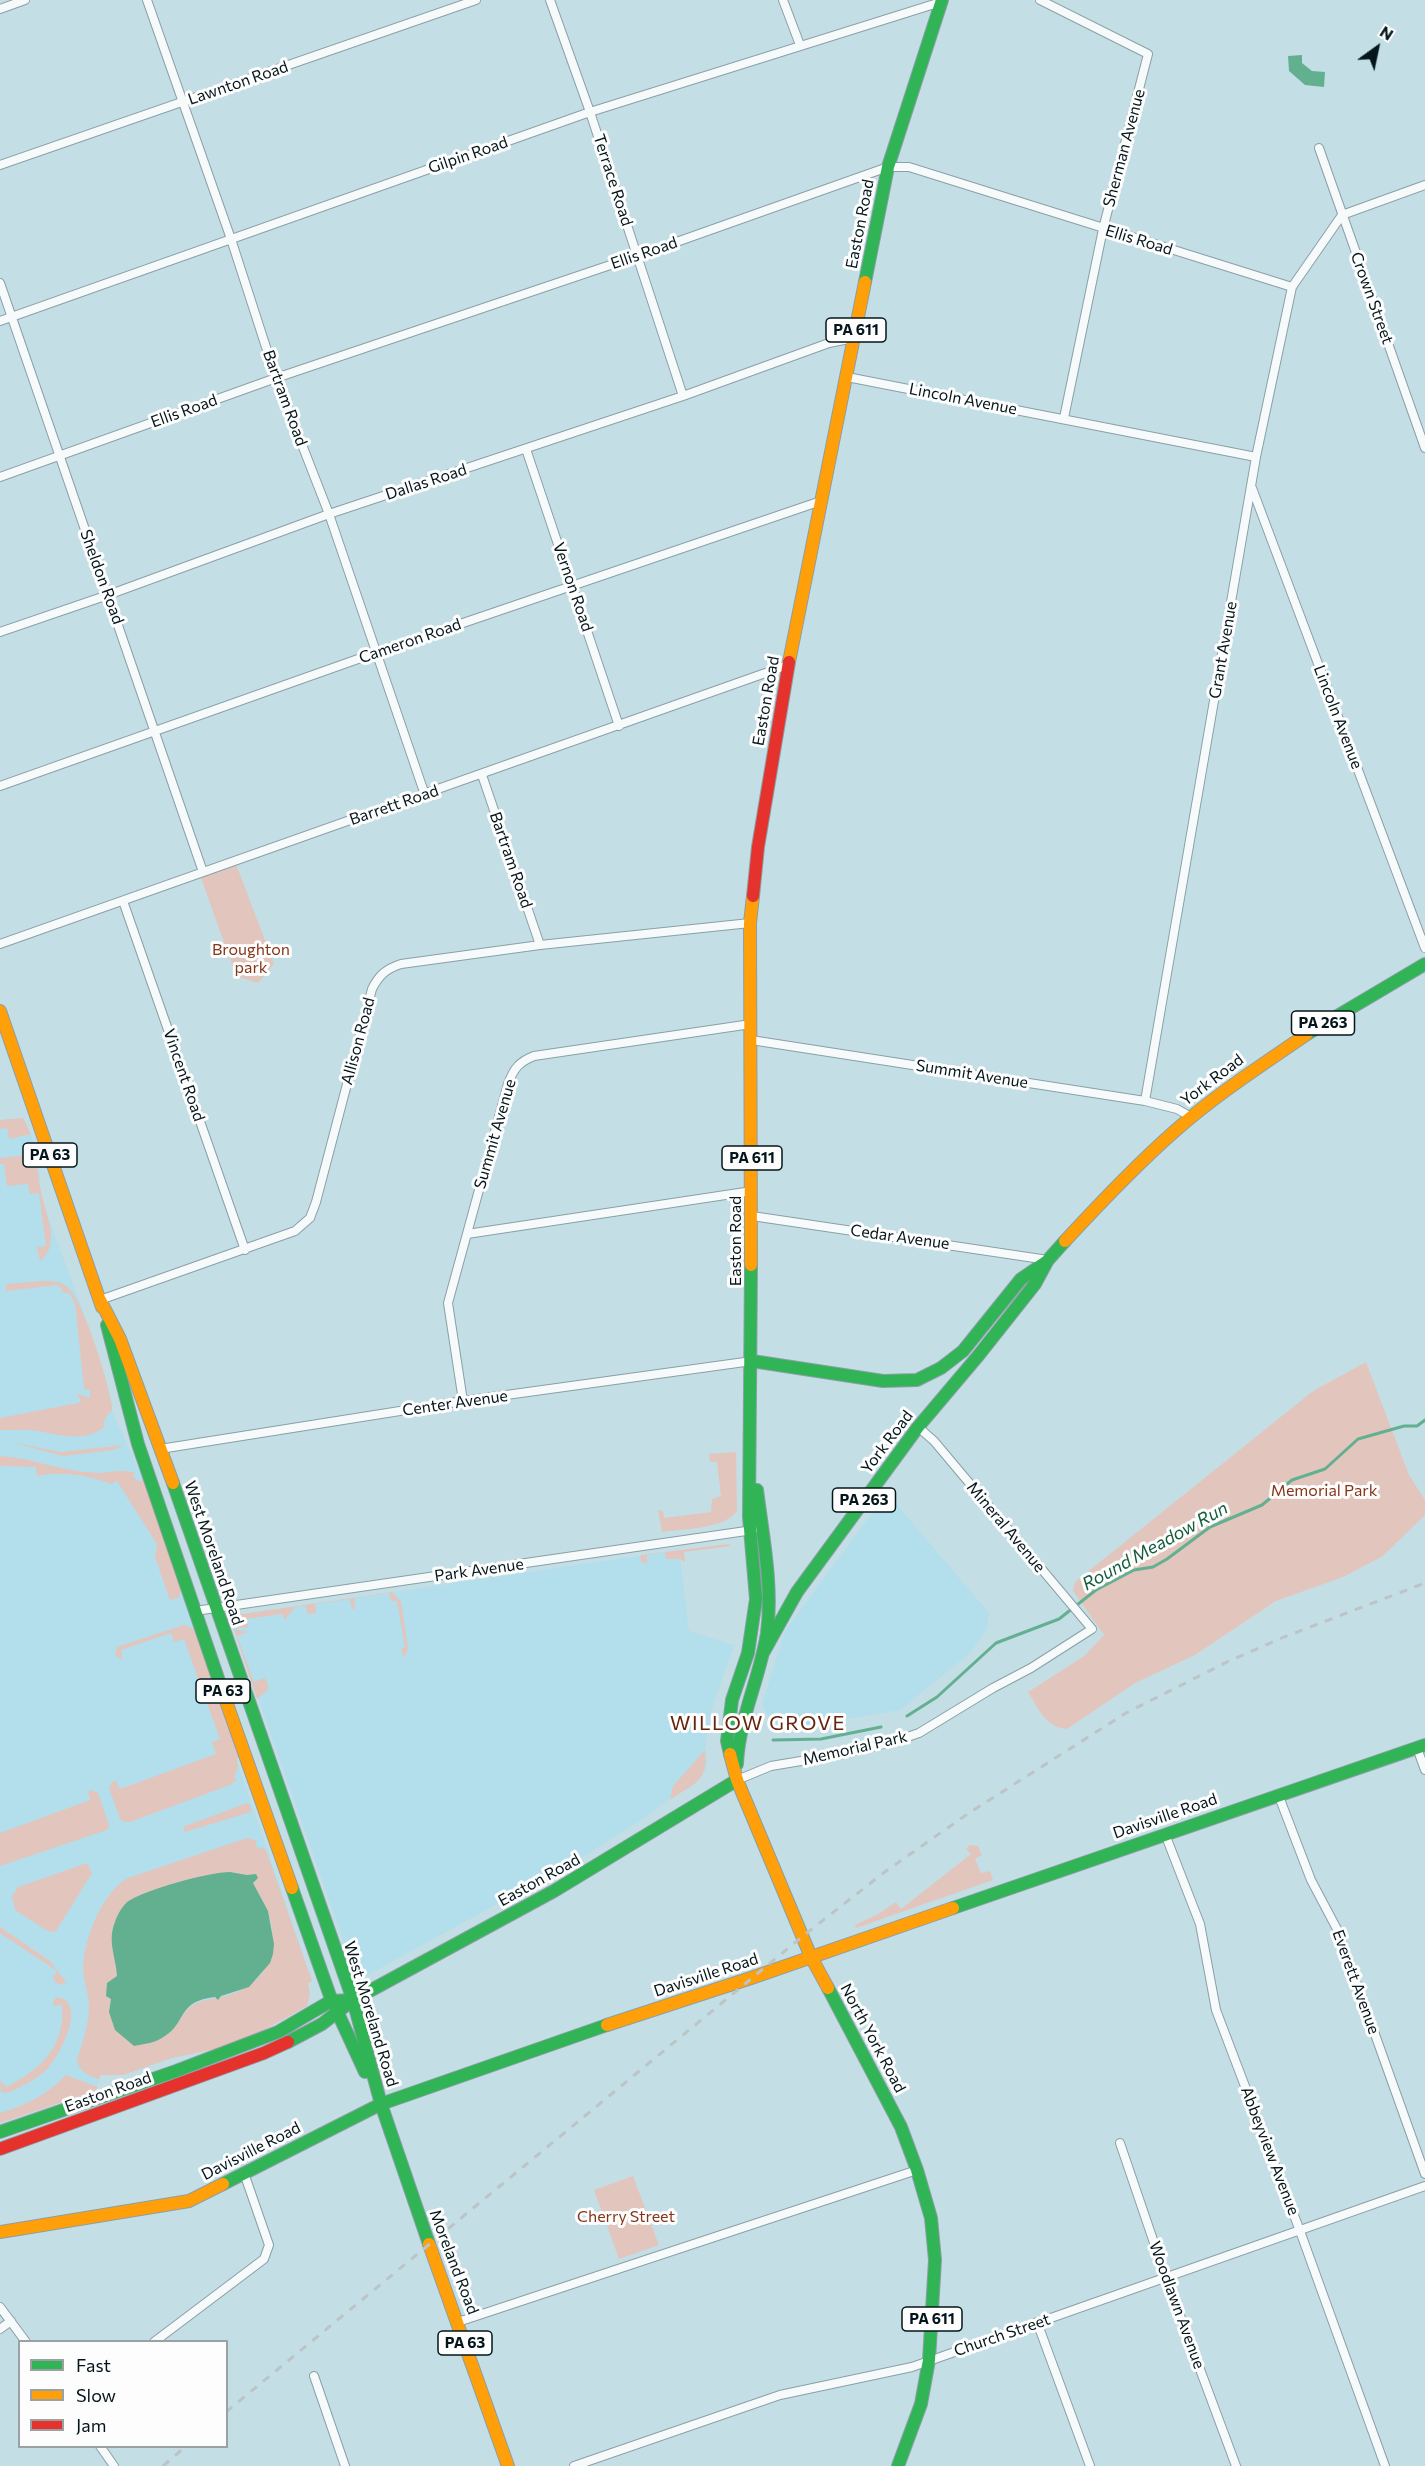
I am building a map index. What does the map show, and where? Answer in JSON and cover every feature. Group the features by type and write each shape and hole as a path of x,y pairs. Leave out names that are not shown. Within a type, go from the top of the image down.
{"main road":[{"name":"Easton Road","path":"737,1780 730,1760 727,1725 732,1700 748,1653 756,1599 756,1529 749,1424 752,1361 753,1191 750,923 758,847 788,665 848,377 888,168 941,1"},
{"name":"York Road","path":"752,1361 883,1381 917,1380 941,1368 963,1351 1021,1278 1048,1260 1111,1191 1191,1117 1279,1051 1425,964"},
{"name":"West Moreland Road","path":"0,1011 100,1300 138,1444 195,1611 332,2001 381,2104"},
{"name":"York Road","path":"763,1653 797,1592 918,1427 1035,1284 1048,1260"},
{"name":"West Moreland Road","path":"100,1300 120,1339 160,1449 353,2000 381,2104"},
{"name":"Easton Road","path":"737,1780 740,1728 763,1653 771,1606 756,1529"},
{"name":"Davisville Road","path":"0,2232 189,2201 381,2104 1421,1746"},
{"name":"Easton Road","path":"0,2149 264,2053 339,2015 353,2000 554,1891 737,1780"},
{"name":"PA 611","path":"737,1780 811,1956"},
{"name":"North York Road","path":"811,1956 873,2072 906,2141 931,2218 934,2243 929,2360 921,2404 897,2466"},
{"name":"Easton Road","path":"0,2132 168,2075 278,2032 332,2001 353,2000"},
{"name":"Moreland Road","path":"381,2104 508,2466"}],"street":[{"path":"0,9 25,0"},
{"name":"Bartram Road","path":"147,0 231,238 276,378 329,514 425,795"},
{"name":"Lawnton Road","path":"0,165 476,0"},
{"name":"Terrace Road","path":"550,0 590,112 683,396"},
{"path":"783,0 800,45"},
{"name":"Sherman Avenue","path":"1040,0 1148,54 1103,229 1064,418"},
{"name":"Gilpin Road","path":"0,321 590,112 941,1"},
{"name":"Crown Street","path":"1319,148 1422,430 1425,448"},
{"name":"Ellis Road","path":"0,477 276,378 888,168 909,167 1292,287"},
{"path":"1342,215 1425,185"},
{"name":"Grant Avenue","path":"1145,1101 1256,458 1292,287 1342,215"},
{"name":"Sheldon Road","path":"0,283 203,872"},
{"name":"Dallas Road","path":"0,632 108,596 329,514 683,396 829,343 854,338"},
{"name":"Lincoln Avenue","path":"848,377 1064,418 1256,458"},
{"name":"Vernon Road","path":"526,449 619,726"},
{"name":"Lincoln Avenue","path":"1251,486 1425,948"},
{"name":"Cameron Road","path":"0,786 375,653 822,501"},
{"name":"Barrett Road","path":"0,944 788,665"},
{"name":"Bartram Road","path":"482,775 540,945"},
{"name":"Vincent Road","path":"123,901 244,1250"},
{"name":"Allison Road","path":"100,1300 295,1232 310,1218 372,989 377,978 387,969 401,964 540,945 750,923"},
{"name":"Summit Avenue","path":"463,1401 448,1303 508,1084 519,1062 534,1056 751,1024"},
{"name":"Summit Avenue","path":"751,1040 1145,1101 1177,1108 1191,1117"},
{"path":"467,1234 753,1191"},
{"name":"Cedar Avenue","path":"752,1216 1048,1260"},
{"name":"Center Avenue","path":"160,1449 463,1401 752,1361"},
{"name":"Mineral Avenue","path":"918,1427 934,1441 1092,1629"},
{"name":"Park Avenue","path":"195,1611 756,1529"},
{"name":"Memorial Park","path":"737,1780 771,1766 852,1752 919,1733 1031,1668 1092,1629"},
{"path":"1421,1746 1425,1770"},
{"name":"Everett Avenue","path":"1278,1794 1311,1880 1338,1932 1425,2174"},
{"name":"Abbeyview Avenue","path":"1165,1833 1200,1924 1216,2010 1300,2230 1385,2466"},
{"name":"Woodlawn Avenue","path":"1120,2143 1166,2278 1236,2466"},
{"path":"458,2322 917,2170"},
{"path":"157,2340 264,2259 269,2245 244,2173"},
{"name":"Church Street","path":"574,2466 780,2395 912,2367 1425,2186"},
{"path":"0,2307 25,2340"},
{"path":"0,2329 11,2321"},
{"path":"1037,2322 1090,2466"},
{"path":"314,2376 345,2466"},
{"path":"101,2448 114,2466"}],"shaded area":[{"path":"1302,55 1302,63 1312,71 1325,72 1324,87 1305,85 1289,71 1288,56"},
{"path":"23,1118 31,1134 40,1174 40,1191 85,1316 112,1402 112,1411 147,1488 241,1756 237,1758 238,1764 312,1981 308,1983 310,1995 307,2006 264,2030 215,2049 172,2058 123,2075 101,2075 95,2091 0,2123 0,1120"},
{"path":"887,1493 989,1613 987,1629 970,1653 900,1710 776,1731 762,1704 785,1631"},
{"path":"679,1550 689,1631 734,1645 711,1711 705,1748 707,1764 703,1775 638,1822 579,1859 364,1977 344,1942 230,1618 237,1615"},
{"path":"230,1872 256,1874 258,1878 253,1883 268,1911 274,1944 270,1963 249,1987 221,1996 218,2000 215,1997 194,2003 188,2007 177,2025 165,2036 154,2042 134,2046 115,2030 109,2012 111,1999 106,1996 107,1983 117,1976 112,1936 118,1914 127,1902 147,1892 193,1878"}],"green space":[{"name":"Broughton park","path":"236,864 274,964 258,983 236,976 200,875"},
{"path":"23,1118 31,1134 9,1139 7,1128 0,1129 0,1120"},
{"path":"33,1155 36,1164 50,1228 50,1246 47,1254 40,1261 37,1247 46,1246 39,1193 30,1194 28,1184 7,1186 4,1164 0,1164 0,1158"},
{"path":"42,1281 65,1285 72,1292 80,1305 101,1361 112,1411 109,1412 103,1424 105,1426 90,1435 73,1436 33,1430 0,1430 0,1418 78,1403 81,1400 76,1393 90,1398 90,1390 84,1389 75,1303 69,1293 63,1293 57,1285 7,1291 5,1287 8,1284"},
{"name":"Memorial Park","path":"1366,1362 1409,1475 1425,1500 1425,1515 1383,1556 1343,1577 1276,1601 1195,1655 1135,1683 1067,1729 1059,1728 1048,1721 1028,1692 1084,1656 1104,1635 1073,1591 1075,1582 1313,1391"},
{"path":"10,1442 61,1452 124,1445 113,1450 63,1456"},
{"path":"736,1452 737,1511 731,1517 714,1525 662,1532 658,1510 663,1511 664,1518 711,1512 712,1499 721,1496 717,1462 710,1462 709,1454"},
{"path":"0,1456 85,1472 130,1472 135,1473 133,1476 139,1482 143,1479 184,1591 179,1593 180,1597 170,1600 155,1557 157,1544 117,1481 111,1484 94,1478 65,1474 37,1476 36,1467 0,1466"},
{"path":"728,1544 732,1546 684,1552 685,1562 680,1559 666,1559 665,1552 647,1555 647,1564 640,1559 641,1555"},
{"path":"392,1592 401,1602 408,1648 404,1658 401,1649 405,1647 397,1601 391,1601 389,1593 354,1598 355,1609 352,1609 350,1599 315,1604 316,1613 307,1614 306,1606 295,1607 285,1620 282,1614 247,1619 248,1628 234,1627 234,1629 248,1632 237,1636 254,1682 265,1678 268,1685 267,1691 257,1699 230,1618 237,1615"},
{"path":"184,1625 197,1630 241,1756 237,1758 238,1768 234,1777 237,1780 230,1785 130,1822 124,1822 120,1819 109,1788 113,1781 116,1781 120,1789 216,1754 212,1742 220,1739 184,1639 174,1642 171,1633 121,1650 123,1660 115,1655 117,1647"},
{"path":"705,1750 705,1769 698,1781 670,1800 673,1786"},
{"path":"90,1790 98,1793 109,1825 107,1830 0,1866 0,1833 90,1800 88,1792"},
{"path":"247,1803 250,1804 251,1812 185,1832 183,1827"},
{"path":"247,1838 257,1841 255,1845 260,1849 264,1847 267,1853 312,1981 308,1983 310,1995 307,2006 264,2030 215,2049 172,2058 123,2075 101,2075 99,2079 85,2072 79,2067 77,2059 89,2011 83,1967 84,1956 96,1917 110,1894 128,1878","holes":["230,1872 258,1878 253,1883 267,1908 273,1937 270,1960 265,1969 249,1985 237,1992 193,2005 186,2010 169,2032 134,2046 109,2012 111,1999 107,1983 117,1977 115,1958 127,1903 164,1888 217,1874"]},
{"path":"970,1845 978,1846 982,1855 975,1859 981,1873 990,1871 993,1880 856,1928 855,1925 896,1902 901,1909 971,1854 966,1849"},
{"path":"87,1863 92,1873 56,1931 49,1932 15,1910 12,1896 18,1887"},
{"path":"0,1927 50,1961 66,1982 62,1985 56,1983 53,1978 57,1971 0,1933"},
{"path":"56,1997 66,2001 71,2017 69,2029 59,2051 49,2067 39,2076 12,2091 1,2092 0,2080 6,2087 30,2073 48,2055 55,2044 62,2020 62,2005 54,2006 53,2003"},
{"path":"66,2075 98,2087 95,2091 0,2123 0,2113 36,2099"},
{"name":"Cherry Street","path":"633,2176 659,2245 619,2259 594,2190"}],"waterway":[{"name":"Round Meadow Run","path":"907,1716 937,1697 996,1643 1059,1619 1096,1590 1134,1570 1153,1567 1210,1527 1262,1505 1292,1480 1325,1469 1358,1439 1404,1426 1417,1426 1425,1420"},
{"name":"Round Meadow Run","path":"773,1740 821,1739 881,1727"}],"railway":[{"path":"228,2410 803,1936 886,1871 969,1813 1126,1713 1227,1662 1284,1637 1425,1583"},
{"path":"163,2466 184,2448"}],"traffic: fast":[{"path":"865,282 888,167 942,0"},
{"path":"1307,1034 1425,964"},
{"path":"763,1653 797,1592 918,1427 1035,1284 1048,1260 1065,1241"},
{"path":"752,1361 883,1381 917,1380 941,1368 963,1351 1021,1279 1046,1262"},
{"path":"730,1754 727,1741 732,1700 748,1653 756,1599 749,1517 751,1265"},
{"path":"107,1325 138,1444 221,1687"},
{"path":"173,1483 353,2000 381,2104 429,2244"},
{"path":"737,1764 742,1730 764,1650 769,1615 766,1562 757,1490"},
{"path":"953,1908 1425,1745"},
{"path":"288,2042 322,2024 353,2000 554,1891 737,1780"},
{"path":"292,1888 330,1996 365,2072"},
{"path":"828,1988 901,2127 931,2218 935,2260 929,2360 921,2404 898,2466"},
{"path":"0,2132 176,2071 278,2032 331,2001 353,2000"},
{"path":"223,2184 381,2104 607,2025"}],"traffic: slow":[{"path":"789,662 865,282"},
{"path":"751,1265 750,923 753,896"},
{"path":"0,1011 102,1307"},
{"path":"1065,1241 1119,1184 1176,1130 1224,1092 1307,1034"},
{"path":"100,1300 120,1339 173,1483"},
{"path":"221,1687 292,1888"},
{"path":"730,1754 737,1780 811,1957 828,1988"},
{"path":"607,2025 953,1908"},
{"path":"0,2232 189,2201 223,2184"},
{"path":"429,2244 508,2466"}],"traffic: jam":[{"path":"753,896 758,847 789,662"},
{"path":"0,2149 264,2053 288,2042"}],"district":[{"name":"WILLOW GROVE","path":"758,1723"}]}
